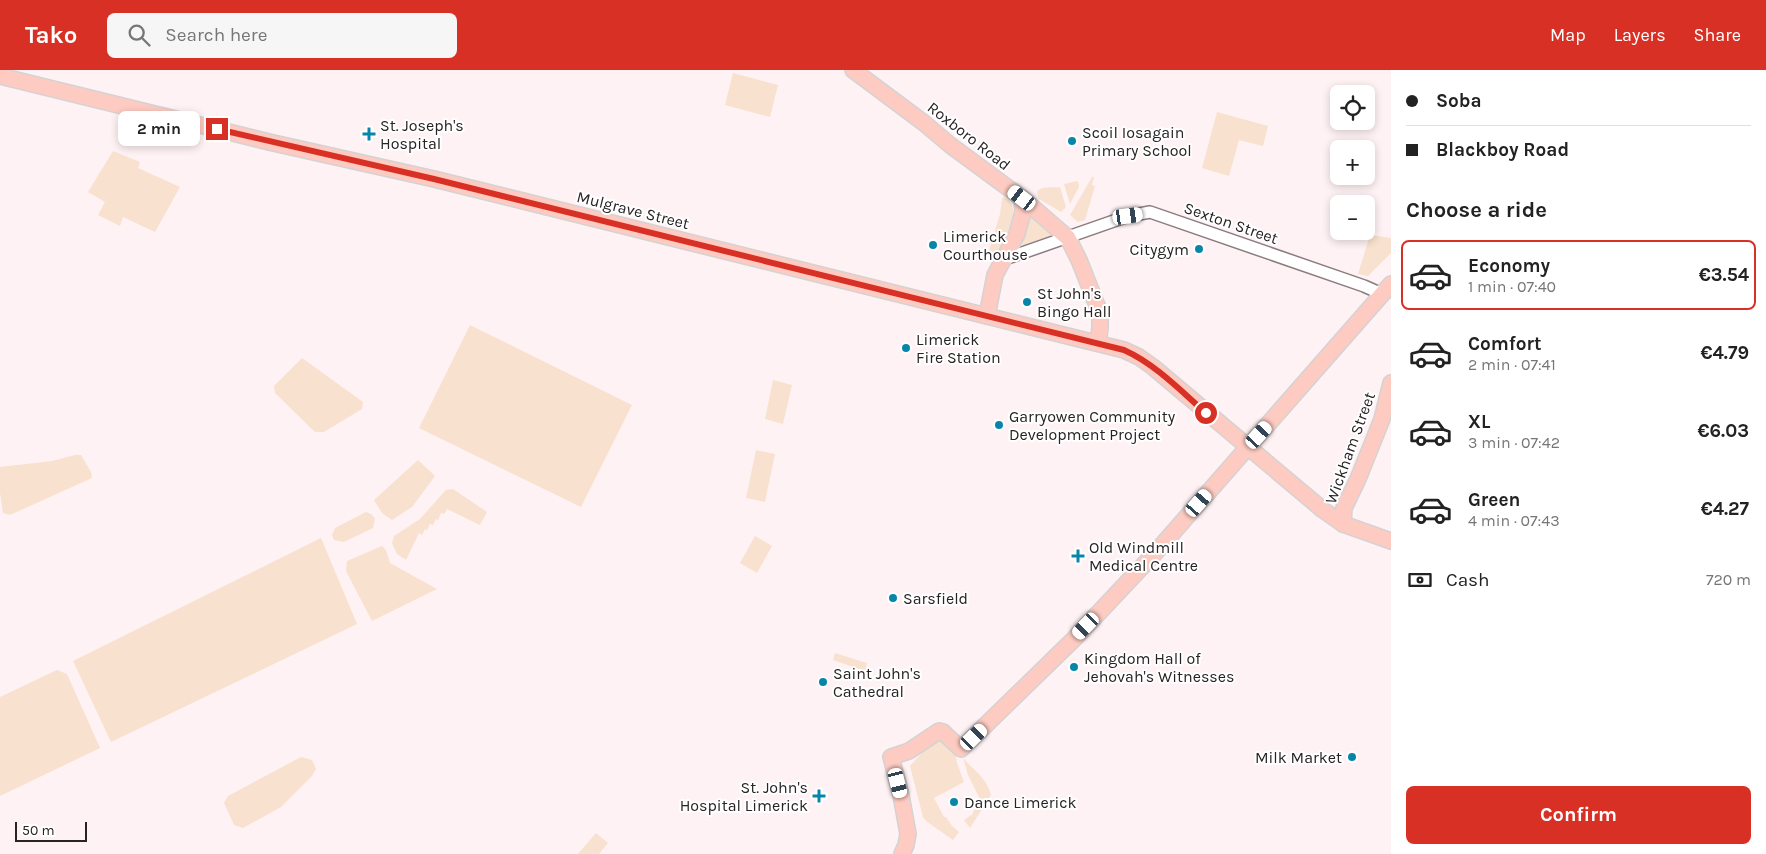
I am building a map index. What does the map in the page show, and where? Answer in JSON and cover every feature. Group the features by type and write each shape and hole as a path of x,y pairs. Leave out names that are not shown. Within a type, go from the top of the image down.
{"main road":[{"name":"Roxboro Road","path":"853,70 1022,198 1068,238 1100,313 1098,343"},
{"name":"Mulgrave Street","path":"0,76 269,142 434,179 1124,350 1153,366 1322,510 1343,524 1391,541"},
{"path":"987,316 996,275 1017,234 1023,212 1022,198"},
{"path":"902,854 908,834 892,757 909,751 939,731 943,732 961,749 1048,665 1155,553 1388,290"},
{"name":"Wickham Street","path":"1343,524 1344,508 1382,419 1391,383"}],"street":[{"name":"Sexton Street","path":"1005,259 1128,216 1150,212 1346,280 1388,290"}],"shaded area":[{"path":"733,73 778,85 770,117 725,105"},
{"path":"1217,112 1268,126 1263,146 1239,140 1229,176 1202,168"},
{"path":"113,151 140,162 138,168 180,187 155,232 123,217 120,226 98,215 105,202 88,192"},
{"path":"1092,177 1094,177 1092,185 1095,186 1085,220 1078,222 1070,215"},
{"path":"1077,181 1079,187 1070,204 1064,184"},
{"path":"1060,187 1066,207 1061,212 1039,199 1037,192 1044,188"},
{"path":"1004,197 1010,202 1013,209 1013,218 1008,235 995,257 988,254 1000,214 1002,198"},
{"path":"1029,213 1054,234 1052,237 1024,247 1022,244"},
{"path":"1375,236 1391,238 1391,253 1368,276 1358,274 1368,240 1375,240"},
{"path":"470,325 632,405 581,507 419,428"},
{"path":"302,358 363,402 362,409 324,432 315,432 275,393 274,386"},
{"path":"773,380 792,385 783,424 765,419"},
{"path":"756,450 775,454 765,502 746,498"},
{"path":"81,455 91,472 92,478 10,515 3,513 0,493 0,467 52,461"},
{"path":"418,460 435,476 412,507 392,520 382,513 374,500"},
{"path":"453,489 487,512 480,525 447,509 444,514 441,513 433,525 430,524 427,530 425,529 422,535 419,533 406,560 397,554 392,543 394,536 420,519 446,490"},
{"path":"366,512 375,518 373,528 344,542 334,540 332,535 335,528"},
{"path":"755,536 772,546 757,573 740,563"},
{"path":"321,538 357,624 111,742 73,661"},
{"path":"382,546 386,550 390,563 437,589 372,621 346,571 347,561"},
{"path":"835,653 867,663 865,671 833,660"},
{"path":"57,670 67,674 100,748 0,796 0,697"},
{"path":"942,739 955,752 964,782 934,798 944,817 959,832 953,840 923,817 910,766 933,741"},
{"path":"301,757 312,760 316,769 312,776 281,807 243,828 234,825 224,803 228,796"},
{"path":"963,758 983,779 991,795 970,828 964,820 973,814 980,799 968,775"},
{"path":"596,833 608,843 599,854 578,854"}],"place":[{"name":"St. Joseph's Hospital","path":"369,134"},
{"name":"Scoil Iosagain Primary School","path":"1072,141"},
{"name":"Limerick Courthouse","path":"933,245"},
{"name":"Citygym","path":"1199,249"},
{"name":"St John's Bingo Hall","path":"1027,302"},
{"name":"Limerick Fire Station","path":"906,348"},
{"name":"Garryowen Community Development Project","path":"999,425"},
{"name":"Old Windmill Medical Centre","path":"1078,556"},
{"name":"Sarsfield","path":"893,598"},
{"name":"Kingdom Hall of Jehovah's Witnesses","path":"1074,667"},
{"name":"Saint John's Cathedral","path":"823,682"},
{"name":"Milk Market","path":"1352,757"},
{"name":"St. John's Hospital Limerick","path":"819,796"},
{"name":"Dance Limerick","path":"954,802"}],"route":[{"path":"217,129 434,179 1124,350 1153,366 1206,413"}]}
